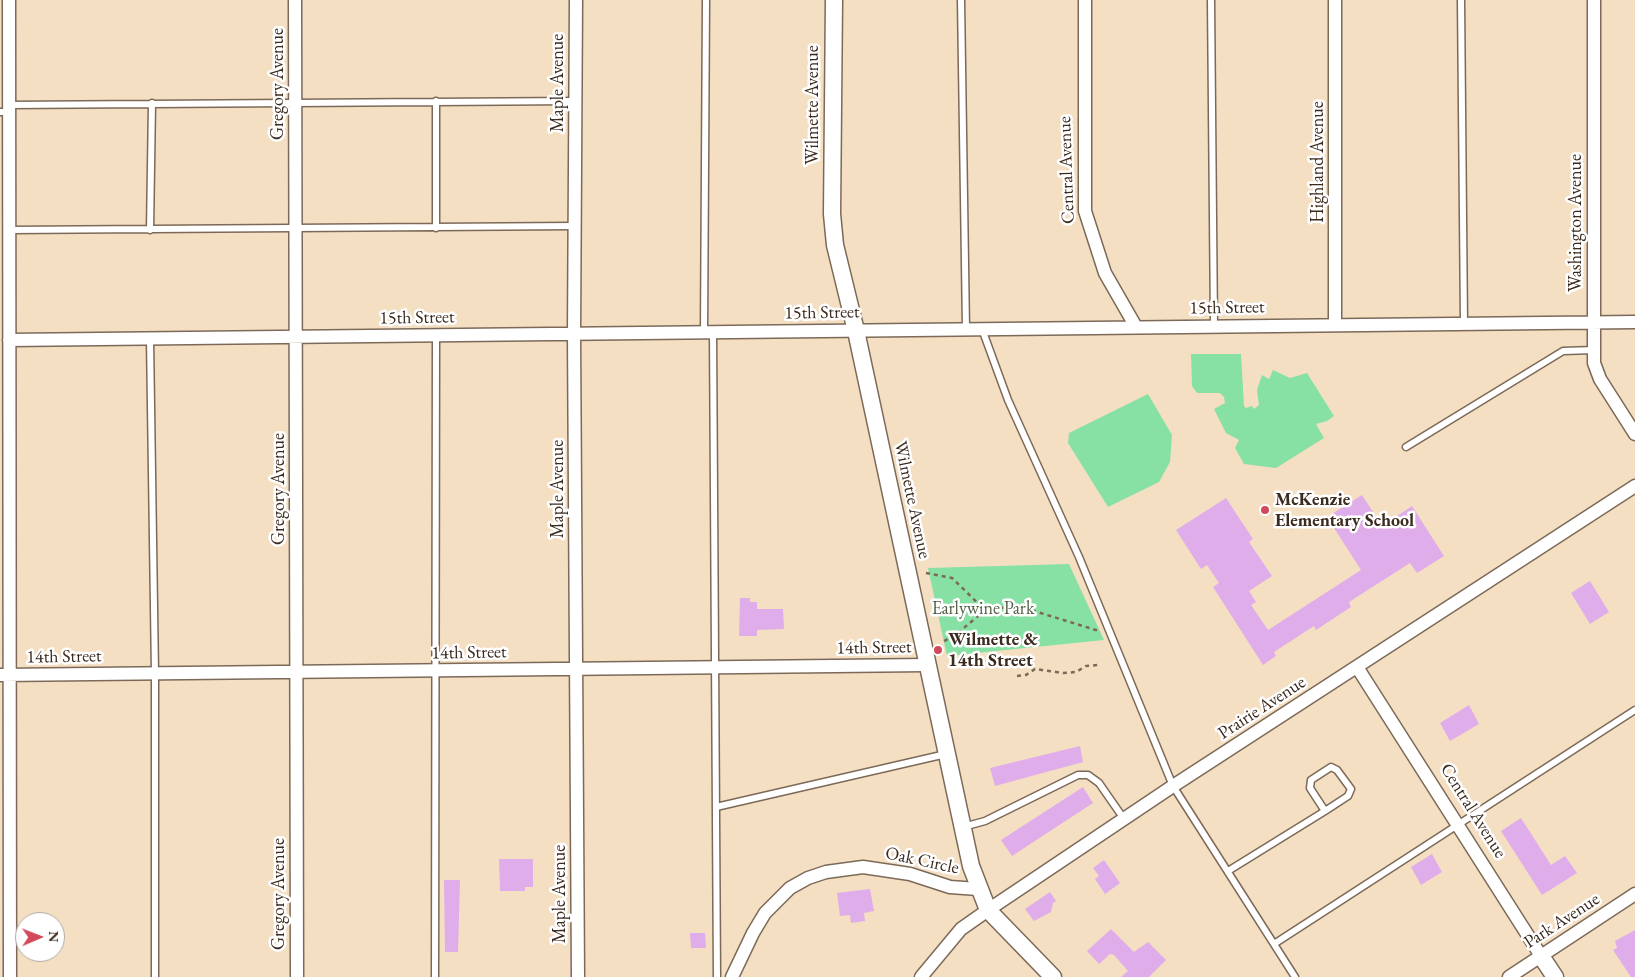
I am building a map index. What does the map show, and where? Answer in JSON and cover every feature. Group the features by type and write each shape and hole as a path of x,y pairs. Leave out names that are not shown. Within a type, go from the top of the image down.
{"street":[{"path":"9,0 5,110 6,226 4,341 5,675 10,977"},
{"name":"Gregory Avenue","path":"295,0 297,977"},
{"name":"Maple Avenue","path":"576,0 574,334 578,977"},
{"name":"Wilmette Avenue","path":"834,0 832,214 835,244 856,330 962,827 978,888 988,910 1052,977"},
{"name":"Central Avenue","path":"1085,0 1085,211 1105,273 1136,327"},
{"name":"Highland Avenue","path":"1335,0 1335,324"},
{"name":"Washington Avenue","path":"1594,0 1594,350 1596,372 1635,434"},
{"name":"15th Street","path":"4,341 1635,322"},
{"name":"Prairie Avenue","path":"921,977 961,929 988,910 1173,786 1635,486"},
{"name":"14th Street","path":"5,675 927,665"},
{"name":"Central Avenue","path":"1357,667 1555,977"},
{"name":"Oak Circle","path":"732,977 765,913 790,888 808,878 826,872 864,867 910,874 950,887 978,888"},
{"name":"Park Avenue","path":"1508,977 1635,894"}],"lane":[{"path":"706,0 717,977"},
{"path":"961,0 966,329"},
{"path":"1211,0 1214,326"},
{"path":"1461,0 1464,324"},
{"path":"436,101 436,228"},
{"path":"5,110 152,103 576,101"},
{"path":"150,230 152,103"},
{"path":"6,226 150,230 575,226"},
{"path":"982,329 1008,400 1044,475 1173,786 1295,977"},
{"path":"435,977 437,670 436,335"},
{"path":"150,339 155,977"},
{"path":"1406,447 1563,350 1594,350"},
{"path":"1274,944 1635,710"},
{"path":"716,807 947,754"},
{"path":"1228,871 1325,811 1348,796 1351,789 1337,770 1331,767 1310,780 1310,788 1325,811"},
{"path":"962,827 985,821 1078,775 1088,775 1099,783 1124,819"}],"path":[{"path":"926,573 952,578 985,610"},
{"path":"941,643 958,633 985,610 1018,606 1105,633 1110,631"},
{"path":"1017,676 1026,675 1035,670 1063,673 1076,672 1086,666 1098,665"}],"green space":[{"path":"1191,354 1241,354 1244,406 1246,408 1252,406 1254,409 1259,405 1257,390 1262,375 1269,379 1273,370 1290,378 1307,373 1334,416 1327,421 1316,424 1324,438 1276,468 1244,464 1235,448 1239,440 1226,433 1214,409 1225,403 1224,397 1220,393 1197,393 1192,386"},
{"path":"1148,394 1172,435 1170,462 1159,482 1108,507 1068,443 1069,433"},
{"name":"Earlywine Park","path":"1069,564 1104,640 947,656 928,568"}],"building":[{"path":"1362,495 1382,526 1412,506 1444,556 1417,573 1410,563 1349,602 1351,607 1316,630 1314,626 1274,652 1276,656 1263,665 1213,587 1219,583 1207,565 1201,569 1176,530 1226,498 1253,539 1249,542 1272,576 1249,591 1256,602 1251,605 1268,630 1361,570 1327,517"},
{"path":"1590,581 1609,612 1590,624 1571,593"},
{"path":"740,598 750,598 750,602 757,602 757,609 783,609 784,629 757,630 757,636 739,636"},
{"path":"1469,705 1479,724 1450,741 1440,723"},
{"path":"1080,746 1083,762 995,786 990,768"},
{"path":"1083,787 1093,803 1012,856 1001,840"},
{"path":"1521,818 1551,865 1565,856 1577,873 1542,895 1501,831"},
{"path":"1432,854 1442,872 1421,885 1411,867"},
{"path":"499,859 533,859 533,887 525,887 525,891 500,891"},
{"path":"1104,860 1120,883 1105,894 1095,879 1099,876 1093,868"},
{"path":"444,880 460,880 458,952 445,952"},
{"path":"870,889 874,911 864,913 865,921 851,923 850,915 840,916 837,893"},
{"path":"1050,892 1056,901 1053,903 1051,912 1034,921 1025,909"},
{"path":"1111,929 1134,952 1148,942 1166,960 1149,977 1121,977 1128,971 1114,955 1110,954 1099,964 1087,951"},
{"path":"1635,930 1635,977 1631,977 1613,950 1617,948 1615,941"},
{"path":"690,933 705,933 706,948 691,948"}],"place":[{"name":"McKenzie Elementary School","path":"1265,510"},
{"name":"Wilmette & 14th Street","path":"938,650"}]}
